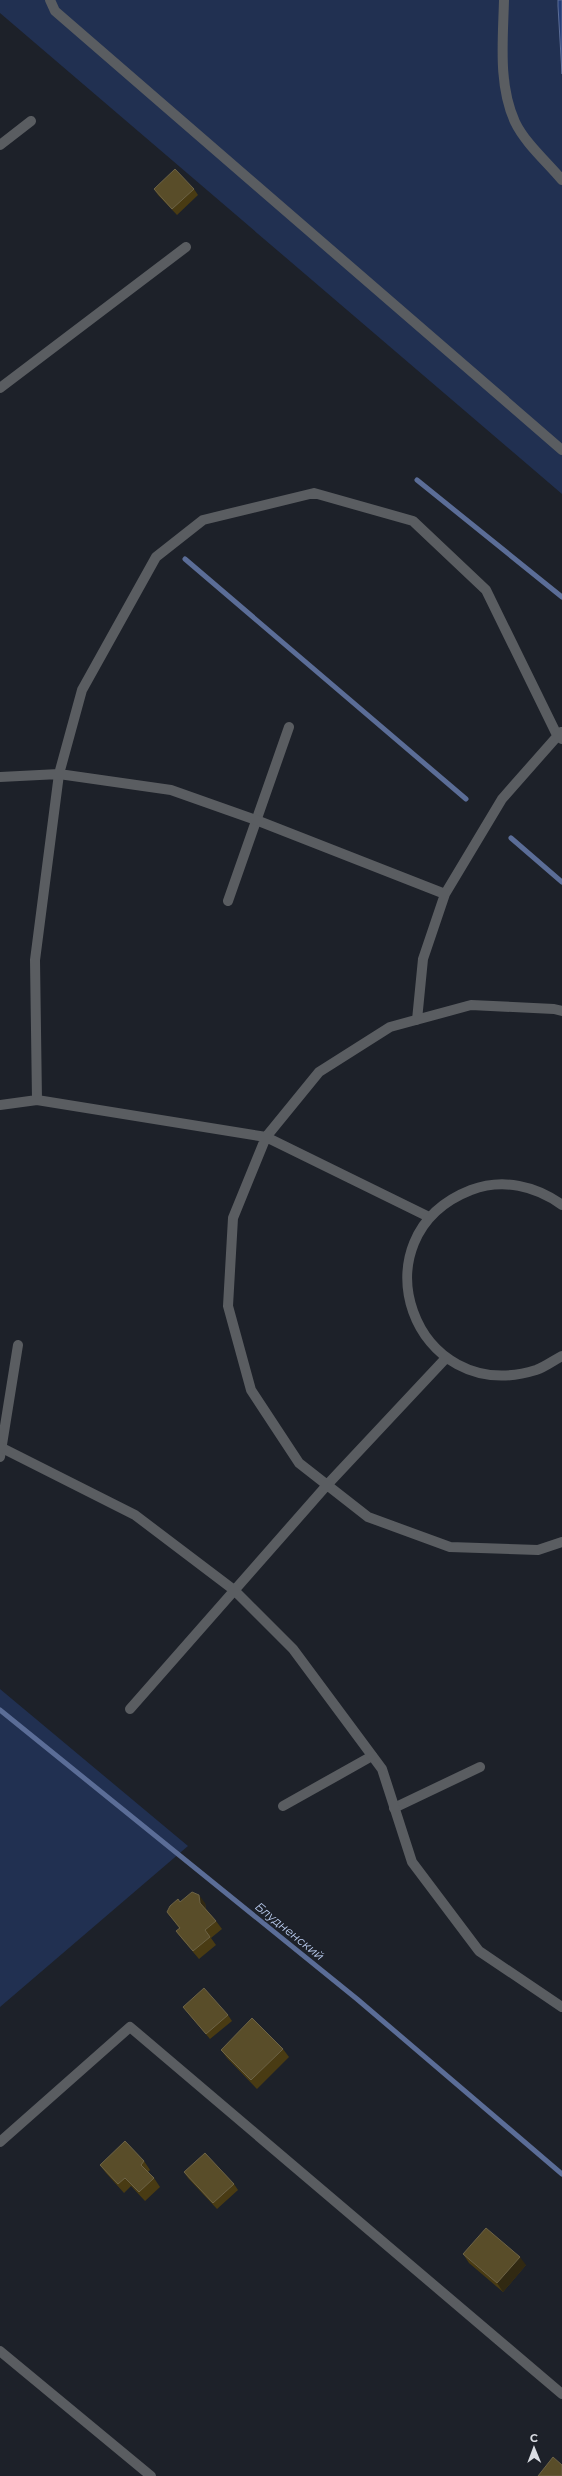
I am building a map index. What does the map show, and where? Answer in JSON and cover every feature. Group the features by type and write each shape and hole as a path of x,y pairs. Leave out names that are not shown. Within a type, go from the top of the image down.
{"street":[{"path":"50,0 55,11 562,450"},
{"path":"504,0 503,64 506,92 516,122 562,180"},
{"path":"0,145 31,121"},
{"path":"0,388 186,247"},
{"path":"37,1100 35,960 59,774 82,690 156,557 203,520 314,493 413,521 486,590 560,735 502,799 445,894 423,959 417,1020"},
{"path":"228,901 289,727"},
{"path":"0,777 59,774 170,790 256,820 445,894"},
{"path":"562,1011 554,1009 471,1005 390,1027 319,1072 266,1137 233,1218 228,1306 251,1390 299,1463 368,1517 450,1547 538,1550 562,1542"},
{"path":"0,1105 37,1100 266,1137 430,1217"},
{"path":"562,1206 546,1194 515,1184 484,1185 454,1197 430,1217 413,1244 406,1275 410,1307 424,1335 446,1358 474,1372 506,1376 537,1370 562,1356"},
{"path":"18,1345 1,1451 135,1515 234,1590 292,1649 382,1769 412,1862 479,1951 562,2007"},
{"path":"130,1708 327,1485 446,1358"},
{"path":"283,1806 372,1756"},
{"path":"394,1808 480,1767"},
{"path":"0,2142 130,2027 562,2394"},
{"path":"0,2351 152,2476"}],"shaded area":[{"path":"0,0 562,0 562,494 0,13"},
{"path":"558,0 562,0 562,74 558,6"},
{"path":"0,1689 188,1846 0,2007"}],"building":[{"path":"175,169 194,189 172,209 154,189"},
{"path":"192,1892 199,1895 200,1903 216,1921 205,1930 210,1937 193,1951 176,1931 180,1928 167,1912 170,1906 178,1899 180,1902"},
{"path":"204,1988 228,2015 206,2034 183,2007"},
{"path":"252,2018 283,2049 251,2080 221,2050"},
{"path":"125,2141 144,2161 141,2165 154,2178 139,2192 125,2178 118,2184 100,2165"},
{"path":"205,2153 234,2184 213,2203 184,2172"},
{"path":"486,2228 520,2257 497,2283 463,2254"},
{"path":"553,2457 562,2465 562,2476 538,2476"}],"waterway":[{"path":"417,480 562,597"},
{"path":"185,559 466,799"},
{"path":"511,838 562,882"},
{"name":"Блудненский","path":"0,1710 357,1999 562,2174"}]}
